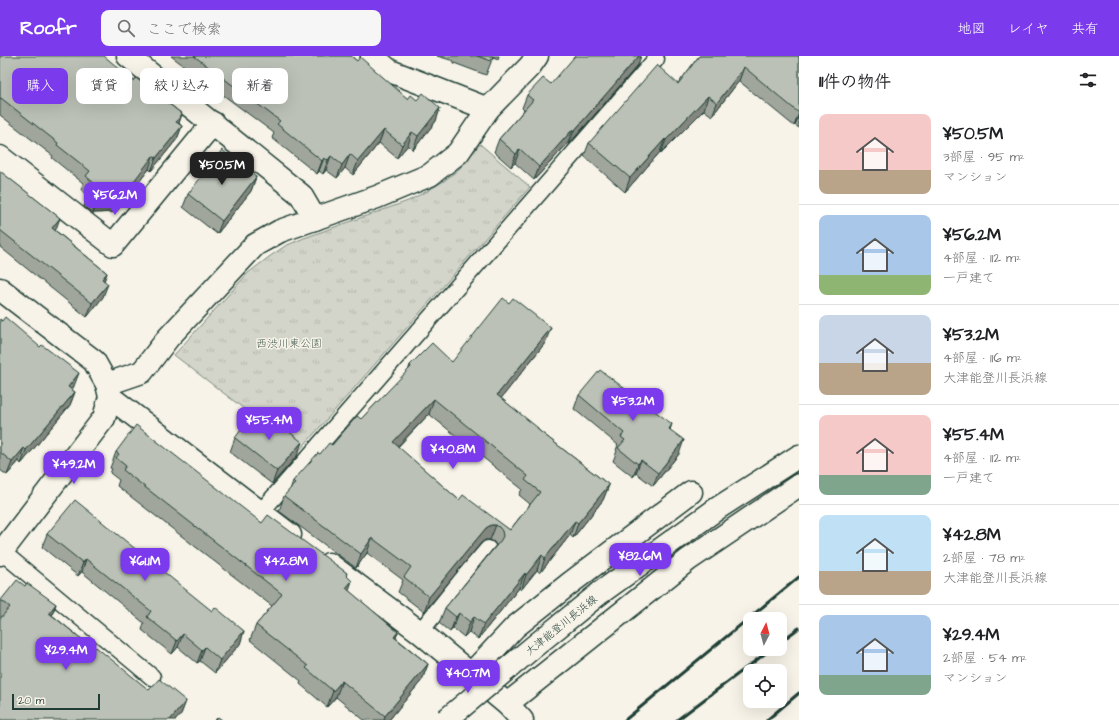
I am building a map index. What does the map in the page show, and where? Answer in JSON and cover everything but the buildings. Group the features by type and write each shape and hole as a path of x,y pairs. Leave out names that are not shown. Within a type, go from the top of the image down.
{"street":[{"path":"128,56 301,194 316,219"},
{"path":"372,56 390,71 488,109"},
{"path":"1,553 104,418 109,391 142,372 168,338 255,245 280,231 377,197 430,174 458,153 488,109 530,66 537,56"},
{"path":"0,157 113,245 213,123"},
{"path":"0,289 94,361 109,391 260,513 420,632 507,704 522,720"},
{"name":"大津能登川長浜線","path":"446,720 600,593 718,508 799,456"},
{"path":"507,704 688,560 799,485"},
{"path":"471,674 515,627 569,584 691,492"}],"lane":[{"path":"260,513 656,59"},
{"path":"420,632 488,549"},
{"path":"1,553 152,677"}],"green space":[{"name":"西渋川東公園","path":"480,144 530,187 299,451 174,355 248,273 269,257 285,246 304,238 408,201 427,191 444,181 459,169"}],"railway":[{"path":"625,720 799,577"},
{"path":"787,637 799,628"},
{"path":"677,720 762,656"},
{"path":"767,720 799,693"}]}
